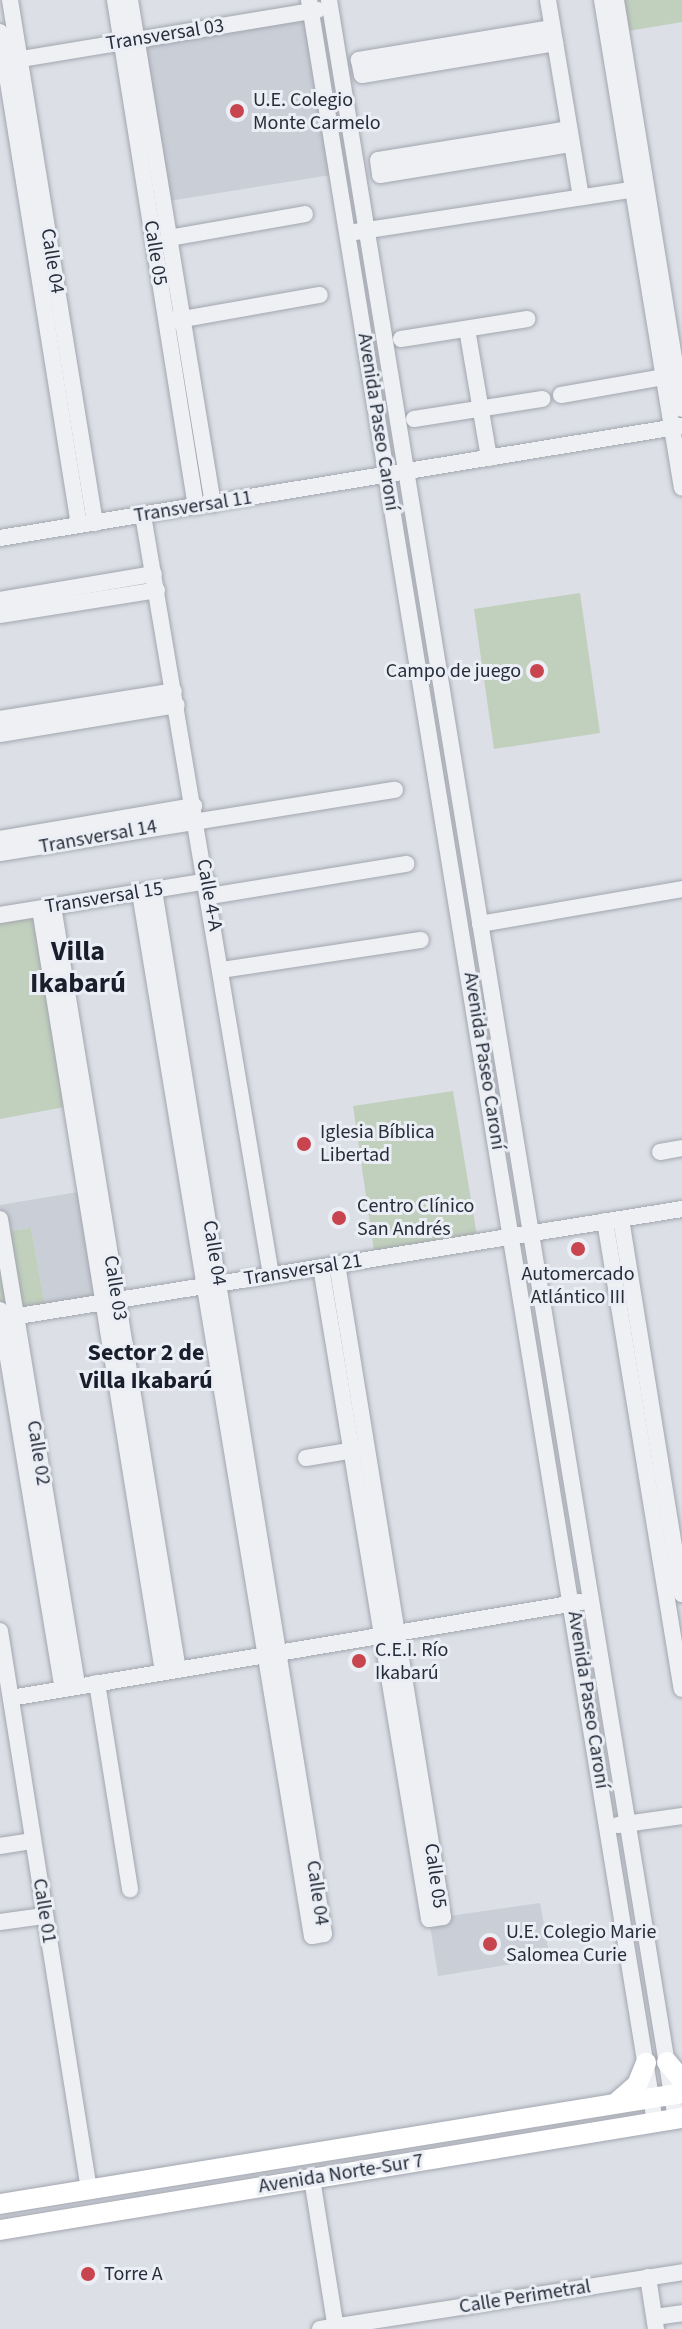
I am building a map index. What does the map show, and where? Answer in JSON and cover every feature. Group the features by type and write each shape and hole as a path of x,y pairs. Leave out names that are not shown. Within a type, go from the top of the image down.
{"main road":[{"path":"613,2105 637,2085 656,2063 679,2089"},
{"name":"Avenida Norte-Sur 7","path":"0,2204 613,2105 679,2089"},
{"name":"Avenida Norte-Sur 7","path":"0,2230 679,2118"}],"street":[{"name":"Calle 04","path":"8,62 10,0"},
{"name":"Calle 05","path":"115,0 129,41 204,505"},
{"name":"Calle 05","path":"129,41 130,0"},
{"path":"548,0 581,197"},
{"path":"602,0 682,409"},
{"path":"616,0 664,377 677,427 682,487"},
{"name":"Transversal 03","path":"8,62 329,4"},
{"name":"Avenida Paseo Caroní","path":"329,4 626,1824 656,2063 651,2098 655,2123"},
{"name":"Avenida Paseo Caroní","path":"310,6 609,1826 656,2063"},
{"name":"Calle 04","path":"0,32 8,62 87,524"},
{"path":"553,35 362,75 359,60 553,35"},
{"path":"570,137 380,175 378,160 570,137"},
{"path":"347,234 640,188"},
{"path":"164,243 305,214"},
{"path":"174,321 320,295"},
{"path":"401,339 527,319"},
{"path":"467,329 489,458"},
{"path":"561,395 664,377"},
{"path":"414,419 542,399"},
{"name":"Transversal 11","path":"0,538 677,427"},
{"name":"Calle 4-A","path":"143,515 271,1275"},
{"path":"0,600 156,582"},
{"path":"0,615 156,582"},
{"path":"6,726 176,698"},
{"name":"Transversal 14","path":"0,853 34,841 112,827 395,790"},
{"name":"Transversal 14","path":"0,839 34,841"},
{"name":"Transversal 15","path":"0,915 147,891 208,889 406,864"},
{"path":"480,924 682,889"},
{"name":"Calle 04","path":"147,891 258,1572 324,1934 312,1936 272,1654"},
{"name":"Calle 03","path":"46,908 170,1671"},
{"path":"222,970 421,940"},
{"path":"660,1152 682,1148"},
{"name":"Transversal 21","path":"4,1316 682,1209"},
{"name":"Calle 02","path":"0,1219 4,1316 19,1378 70,1688"},
{"path":"613,1220 637,1368 682,1594"},
{"name":"Calle 05","path":"329,1266 390,1634 443,1917 429,1919 390,1634"},
{"path":"306,1458 359,1449"},
{"path":"669,1522 682,1689"},
{"path":"11,1698 591,1601"},
{"name":"Calle 01","path":"0,1631 89,2190"},
{"path":"97,1683 130,1889"},
{"path":"609,1826 682,1816"},
{"path":"0,1846 33,1841"},
{"path":"0,1922 44,1916"},
{"path":"679,2089 679,2118"},
{"path":"312,2179 331,2328"},
{"name":"Calle Perimetral","path":"331,2328 682,2272"},
{"path":"648,2277 656,2323 682,2313"}],"shaded area":[{"name":"U.E. Colegio Monte Carmelo","path":"311,12 337,174 163,202 136,40"},
{"path":"84,1191 102,1303 46,1312 31,1228 2,1232 0,1205"},
{"name":"U.E. Colegio Marie Salomea Curie","path":"540,1903 550,1958 438,1976 429,1919"}],"green space":[{"path":"602,0 682,0 682,22 622,32 682,409 682,487"},
{"name":"Campo de juego","path":"580,593 600,733 494,749 474,609"},
{"path":"54,907 70,1106 0,1119 0,915"},
{"path":"453,1091 478,1242 375,1258 353,1106"},
{"path":"0,1219 2,1232 31,1228 46,1312 0,1308"}],"place":[{"name":"U.E. Colegio Monte Carmelo","path":"237,111"},
{"name":"Campo de juego","path":"537,671"},
{"name":"Iglesia Bíblica Libertad","path":"304,1144"},
{"name":"Centro Clínico San Andrés","path":"339,1218"},
{"name":"Automercado Atlántico III","path":"578,1249"},
{"name":"C.E.I. Río Ikabarú","path":"359,1661"},
{"name":"U.E. Colegio Marie Salomea Curie","path":"490,1944"},
{"name":"Torre A","path":"88,2274"}],"district":[{"name":"Villa Ikabarú","path":"78,967"},
{"name":"Sector 2 de Villa Ikabarú","path":"146,1367"}]}
